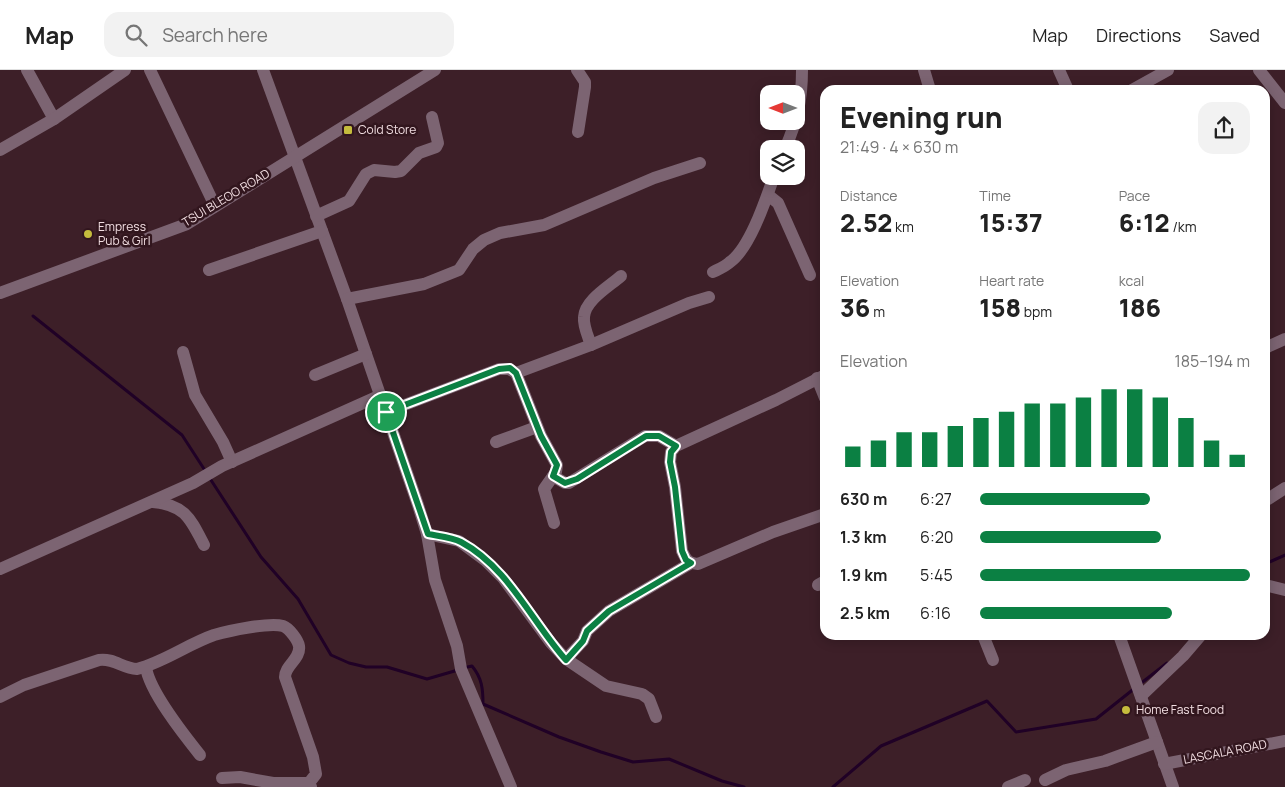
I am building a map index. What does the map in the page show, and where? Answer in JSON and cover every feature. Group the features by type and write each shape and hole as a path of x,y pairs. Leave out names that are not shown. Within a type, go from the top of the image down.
{"street":[{"path":"27,70 54,119"},
{"path":"0,150 54,119 125,70"},
{"path":"150,70 215,206"},
{"path":"263,70 381,395 428,534 435,580 457,646 460,669 511,787"},
{"name":"TSUI BLEOO ROAD","path":"0,293 187,224 435,70"},
{"path":"577,70 585,82 578,132"},
{"path":"789,140 796,125 802,87 802,70"},
{"path":"924,70 928,85"},
{"path":"1059,70 1066,85"},
{"path":"1141,85 1168,70"},
{"path":"1259,70 1285,102"},
{"path":"316,216 349,201 366,174 374,170 401,171 419,153 436,148 438,143 432,117"},
{"path":"346,299 424,284 459,270 473,249 484,240 500,233 544,225 563,218 574,210 654,178 700,163"},
{"path":"713,272 731,262 742,248 771,185"},
{"path":"768,195 778,203 788,230 810,275"},
{"path":"209,270 322,231"},
{"path":"591,344 584,320 584,312 592,300 621,276"},
{"path":"516,373 689,303 709,298"},
{"path":"1270,346 1285,339"},
{"path":"183,352 195,395 223,442 227,464"},
{"path":"315,374 366,354"},
{"path":"386,412 499,369 510,368 516,373 537,427 557,465 553,476 544,490 554,523"},
{"path":"820,377 776,400 676,446 671,452 670,462 675,487 682,551 686,560 691,563 698,564 773,532 820,516"},
{"path":"0,569 193,484 227,464 381,395"},
{"path":"496,442 537,427"},
{"path":"553,476 565,483 569,483 646,436 659,436 676,446"},
{"path":"1270,498 1285,488"},
{"path":"152,502 170,504 180,509 190,518 204,545"},
{"path":"428,534 459,541 486,561 503,578 551,643 566,660 606,686 642,694 649,699 656,717"},
{"path":"566,660 583,641 587,631 609,611 691,563"},
{"path":"1270,586 1285,590"},
{"path":"0,697 24,685 99,660 113,660 127,669 146,667 223,632 251,627 282,626 287,629 299,646 299,652 287,669 285,677 313,757 316,774 310,785 240,777 222,778"},
{"path":"985,640 993,660"},
{"path":"1121,640 1173,787"},
{"path":"1140,692 1183,656 1197,640"},
{"path":"146,667 148,676 176,724 200,755"},
{"name":"LASCALA ROAD","path":"1164,764 1285,741"},
{"path":"1045,780 1066,770 1105,761 1157,742"}],"waterway":[{"path":"33,316 182,435 206,472"},
{"path":"209,477 261,557 298,599 331,655 349,663 366,667 387,667 427,679 458,670"},
{"path":"1270,562 1285,555"},
{"path":"1140,684 1167,663"},
{"path":"463,668 472,666 478,675 482,689 483,704 559,737 633,762 669,759 722,781 744,787"},
{"path":"833,787 881,746 987,701 1016,732 1096,719 1135,688"}],"place":[{"name":"Cold Store","path":"348,130"},
{"name":"Empress Pub & Girl","path":"88,234"},
{"name":"Home Fast Food","path":"1126,710"}],"route":[{"path":"510,368 516,373 541,436 557,465 553,476 565,483 577,479 614,454 646,436 659,436 676,446 671,452 670,462 675,487 682,551 686,560 691,563 609,611 587,631 583,641 566,660 551,643 509,585 486,561 459,541 428,534 386,412 499,369 510,368"}]}
